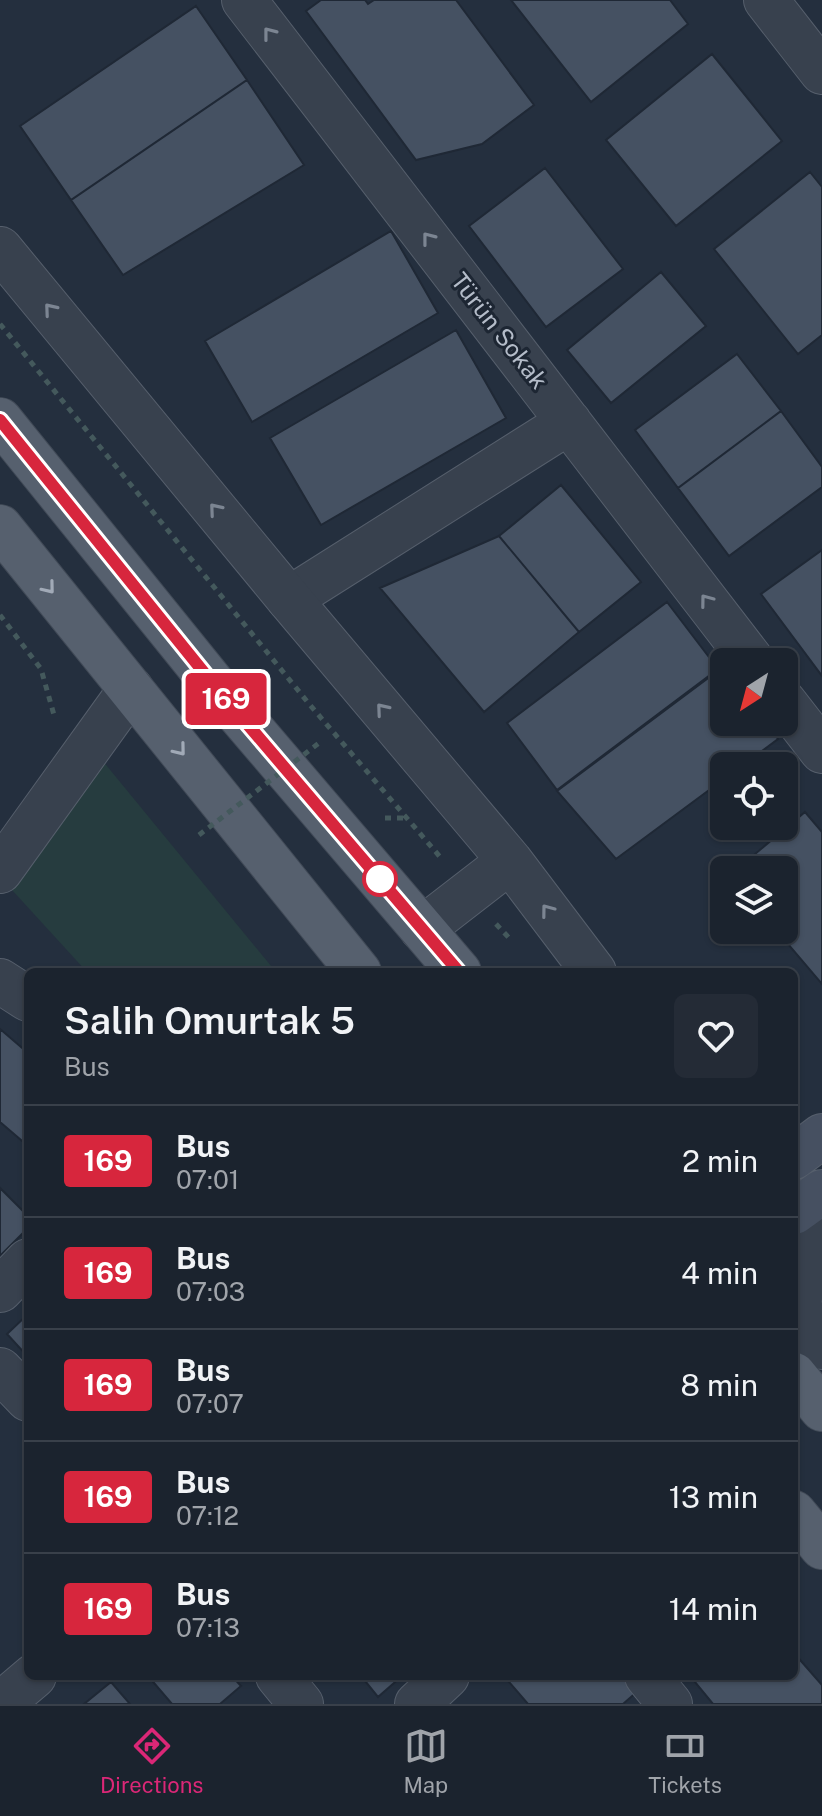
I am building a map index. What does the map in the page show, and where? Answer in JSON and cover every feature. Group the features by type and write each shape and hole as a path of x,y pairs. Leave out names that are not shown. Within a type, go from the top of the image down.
{"main road":[{"path":"0,420 214,685 456,968"},
{"path":"0,527 356,968"},
{"path":"798,1209 822,1192"},
{"path":"798,1380 822,1409"},
{"path":"798,1518 822,1547"}],"street":[{"name":"Türün Sokak","path":"244,0 742,648"},
{"path":"766,0 822,72"},
{"path":"0,249 510,861 591,968"},
{"path":"289,599 569,422"},
{"path":"0,871 131,689"},
{"path":"798,720 822,751"},
{"path":"422,929 510,861"},
{"path":"0,981 24,996"},
{"path":"822,1205 805,1250 799,1307 822,1347"},
{"path":"0,1290 24,1265"},
{"path":"0,1370 24,1395"},
{"path":"1,1704 29,1680"},
{"path":"281,1680 301,1704"},
{"path":"417,1704 443,1680"},
{"path":"650,1680 670,1704"}],"path":[{"path":"0,324 310,705 519,950"},
{"path":"0,615 41,669 54,715 47,726"},
{"path":"199,835 319,743"},
{"path":"382,818 408,818"}],"green space":[{"path":"102,760 273,968 83,968 12,890"}],"building":[{"path":"321,0 365,0 368,4 374,0 456,0 534,105 482,144 416,160 306,11"},
{"path":"511,0 670,0 688,24 591,102"},
{"path":"196,6 247,80 71,200 20,126"},
{"path":"712,54 782,141 676,226 606,140"},
{"path":"247,80 304,165 123,275 71,200"},
{"path":"545,168 623,269 546,327 469,226"},
{"path":"810,172 822,187 822,335 798,354 714,249"},
{"path":"391,231 438,313 252,422 205,341"},
{"path":"661,272 706,326 611,403 567,350"},
{"path":"456,330 506,418 321,525 270,438"},
{"path":"737,354 781,411 678,488 635,430"},
{"path":"781,411 822,467 822,487 729,556 678,488"},
{"path":"561,485 641,582 579,632 499,536"},
{"path":"499,536 579,632 484,712 380,588"},
{"path":"822,550 822,676 761,594"},
{"path":"667,602 710,658 710,675 557,790 507,723"},
{"path":"710,677 710,736 776,736 778,739 761,752 710,752 710,789 616,859 557,791"},
{"path":"805,812 822,832 822,984 788,944 798,944 798,856 753,856 772,840 798,840 798,818"},
{"path":"0,1029 24,1050 24,1143 0,1122"},
{"path":"0,1188 24,1212 24,1232 0,1256"},
{"path":"24,1318 24,1353 7,1334"},
{"path":"798,1658 822,1685 822,1704 713,1704 693,1680 798,1680"},
{"path":"151,1680 236,1680 241,1686 220,1704 172,1704"},
{"path":"364,1680 397,1680 378,1697"},
{"path":"507,1680 630,1680 639,1690 623,1704 528,1704"},
{"path":"111,1682 130,1704 84,1704"}],"bus line":[{"name":"169","path":"0,420 214,685 456,968"}]}
